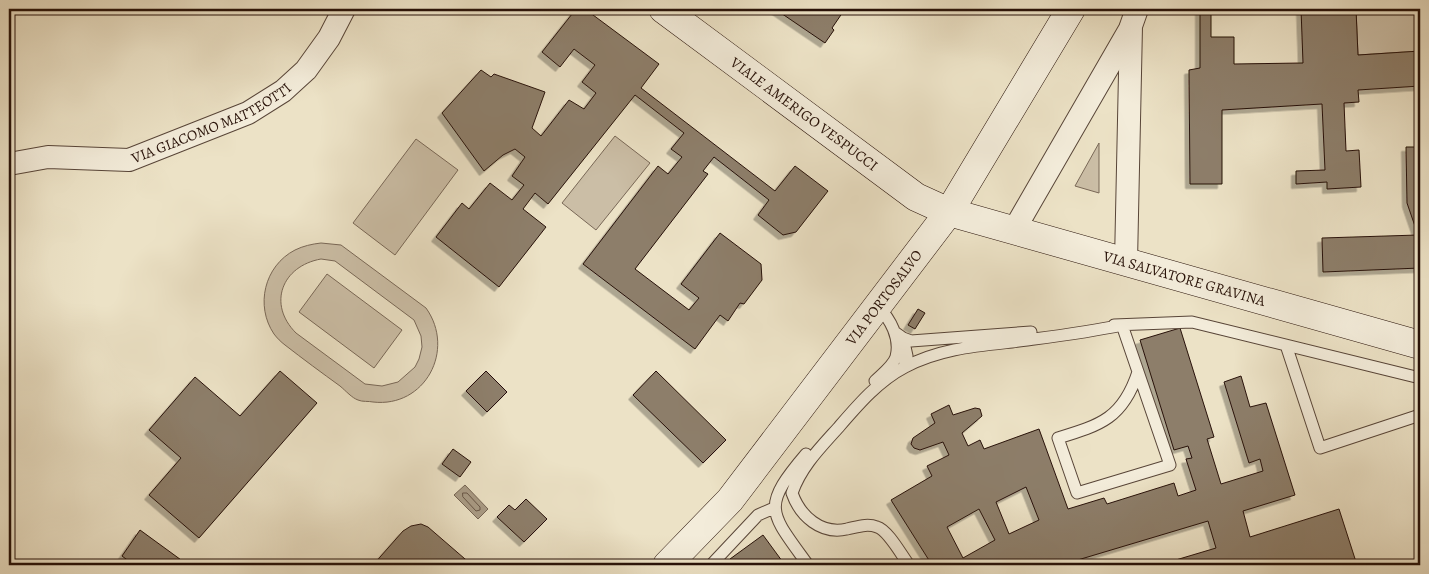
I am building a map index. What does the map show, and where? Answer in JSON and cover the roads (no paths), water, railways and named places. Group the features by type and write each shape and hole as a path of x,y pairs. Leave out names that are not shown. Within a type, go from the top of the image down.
{"main road":[{"name":"VIALE AMERIGO VESPUCCI","path":"663,9 916,197 950,212"},
{"name":"VIA PORTOSALVO","path":"667,565 730,500 950,212 1071,9"},
{"name":"VIA SALVATORE GRAVINA","path":"950,212 1420,345"}],"street":[{"name":"VIA GIACOMO MATTEOTTI","path":"9,164 48,158 80,157 130,160 248,113 283,91 306,70 329,38 344,9"},
{"path":"1014,230 1134,17"},
{"path":"1126,262 1134,17"}],"lane":[{"path":"878,306 887,316 899,336 907,356 904,367"},
{"path":"899,336 911,341 932,341 1122,325 1192,322 1420,378"},
{"path":"908,565 885,533 878,527 863,525 846,530 835,530 820,527 809,520 796,504 792,493 796,482 810,460 860,402 904,367 954,349 1086,333 1122,325"},
{"path":"1122,325 1170,465 1077,493 1058,438 1091,428 1109,417 1126,400 1138,372"},
{"path":"808,565 779,525 774,501 787,477 855,398 888,369 896,358 899,336"},
{"path":"1286,345 1320,448 1420,415"},
{"path":"711,565 758,516 774,508"}],"water":[{"path":"465,485 488,509 478,519 454,495"}]}
